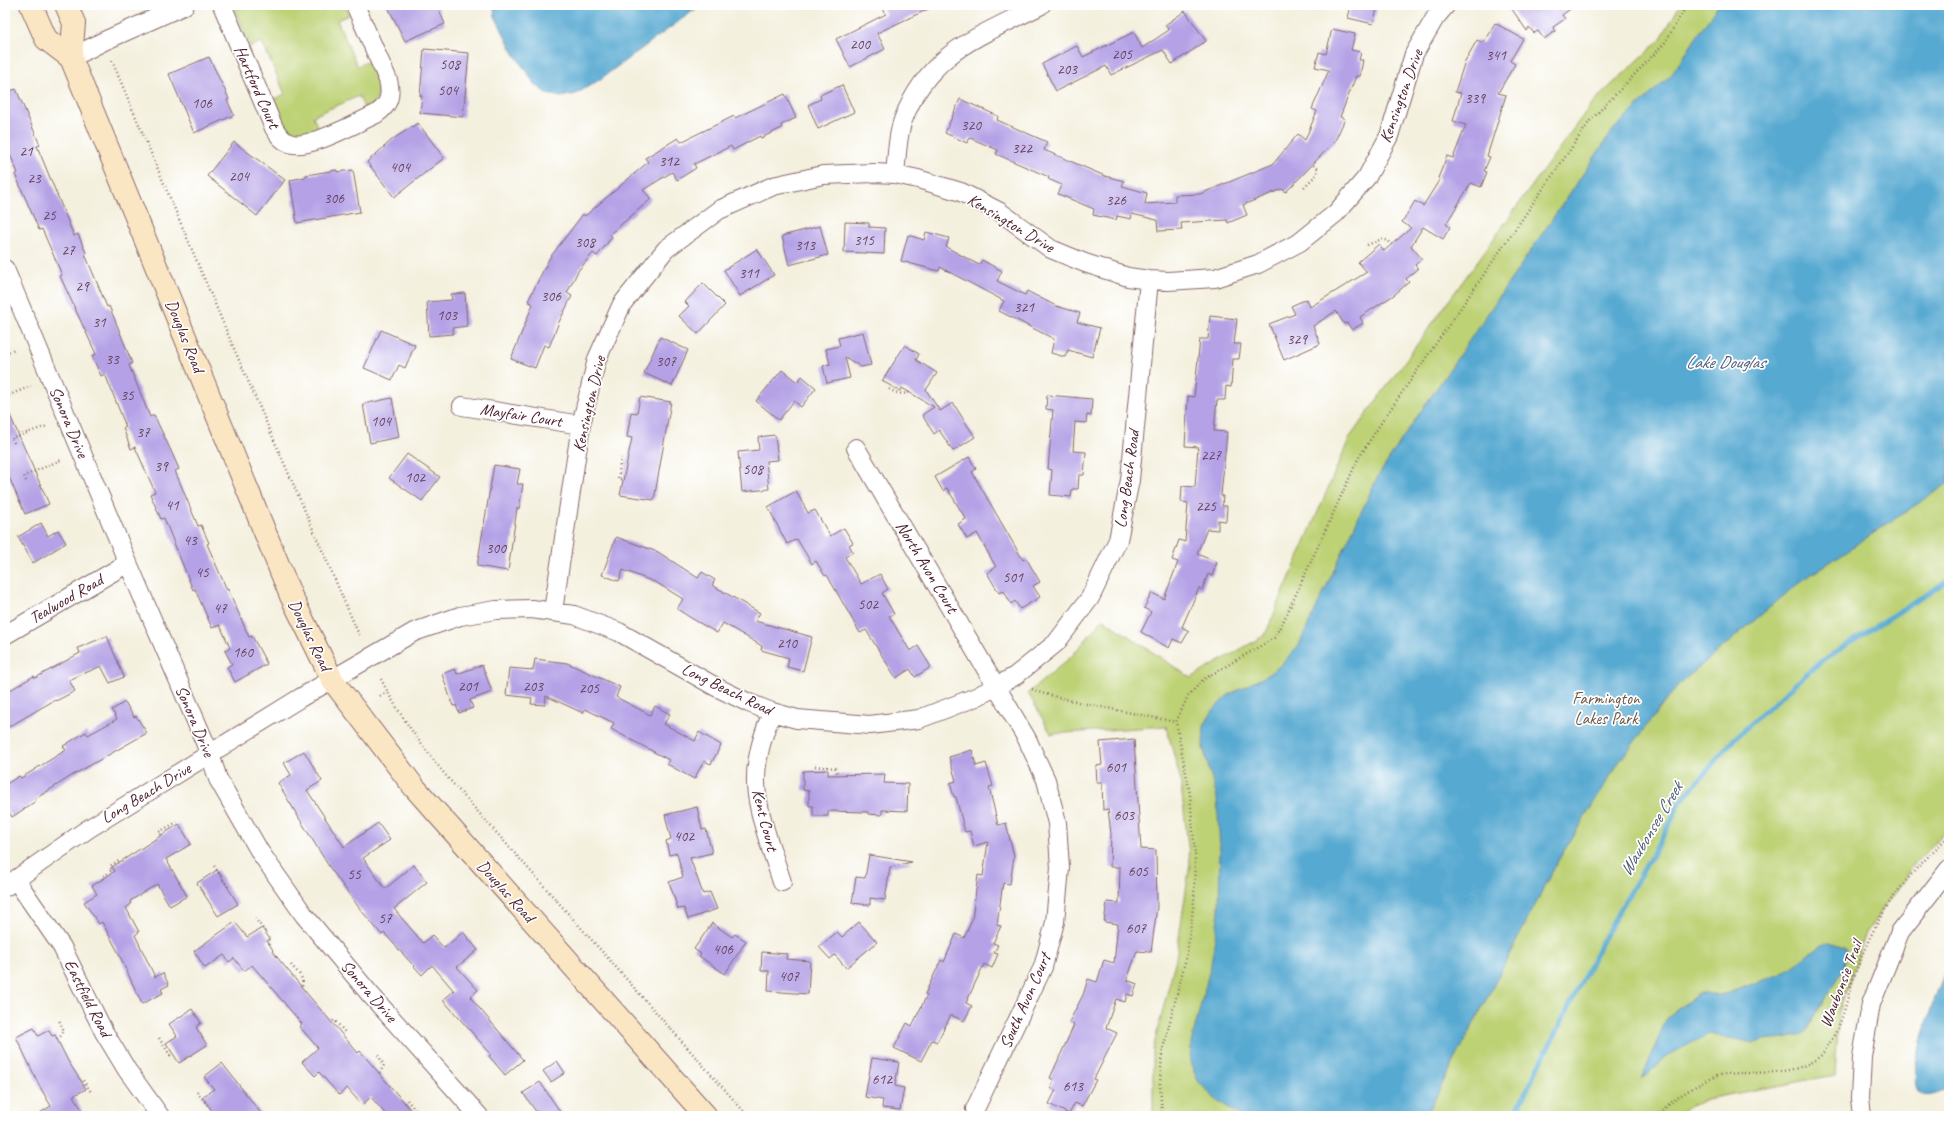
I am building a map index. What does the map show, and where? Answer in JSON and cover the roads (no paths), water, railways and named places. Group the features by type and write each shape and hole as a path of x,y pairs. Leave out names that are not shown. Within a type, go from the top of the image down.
{"street":[{"path":"31,5 46,39 71,58 104,41 185,5"},
{"name":"Douglas Road","path":"66,5 74,23 71,58 291,596 333,680 414,787 706,1116"},
{"name":"Hartford Court","path":"222,5 274,128 280,138 290,144 301,145 313,142 376,114 384,108 390,99 391,90 388,80 355,5"},
{"path":"895,174 903,121 918,88 930,72 944,58 969,42 1041,5"},
{"name":"Kensington Drive","path":"553,611 581,425 597,359 622,304 666,249 718,210 773,186 823,175 874,173 895,174 918,179 961,192 1000,212 1051,249 1085,263 1128,277 1168,281 1215,278 1258,264 1300,242 1336,213 1367,177 1388,136 1414,54 1435,18 1446,5"},
{"name":"Sonora Drive","path":"5,269 210,754 218,779 260,852 304,915 369,993 479,1116"},
{"name":"Long Beach Road","path":"333,680 414,632 460,616 496,610 532,609 574,615 619,632 716,687 772,712 796,718 870,725 884,724 919,719 976,697 1015,676 1056,643 1090,598 1118,540 1130,480 1149,280"},
{"name":"Mayfair Court","path":"462,406 581,425"},
{"name":"North Avon Court","path":"856,448 997,686"},
{"name":"Tealwood Road","path":"5,635 128,563"},
{"name":"Long Beach Drive","path":"10,884 88,829 300,698 333,680"},
{"name":"South Avon Court","path":"975,1109 1043,967 1055,922 1060,868 1057,823 1046,780 1027,739 997,686"},
{"name":"Kent Court","path":"772,712 757,757 756,784 760,810 782,882"},
{"path":"1862,1116 1860,1098 1862,1057 1872,1004 1900,932 1949,869"},
{"name":"Eastfield Road","path":"10,884 62,947 104,1032 127,1070 160,1116"}],"water":[{"path":"493,5 701,5 599,80 576,94 561,97 547,94 534,83 513,52 495,16"},
{"name":"Lake Douglas","path":"1718,5 1949,5 1949,483 1800,582 1678,685 1619,762 1559,859 1426,1116 1241,1116 1214,1098 1198,1081 1190,1062 1191,1043 1211,965 1219,911 1220,849 1217,798 1203,747 1204,726 1213,710 1228,695 1264,677 1280,666 1298,647 1377,478 1402,439 1613,130 1672,74"},
{"path":"1827,942 1847,949 1843,971 1819,1008 1805,1034 1754,1043 1709,1034 1667,1056 1642,1079 1667,1017 1698,994 1725,994 1781,974"},
{"path":"1949,961 1949,1089 1928,1096 1920,1094 1918,1091 1915,1080 1916,1065 1925,1027"}],"waterway":[{"name":"Waubonsee Creek","path":"1514,1116 1604,937 1662,838 1681,801 1735,738 1820,662 1949,580"}],"park label":[{"name":"Farmington Lakes Park","path":"1606,708"}]}
